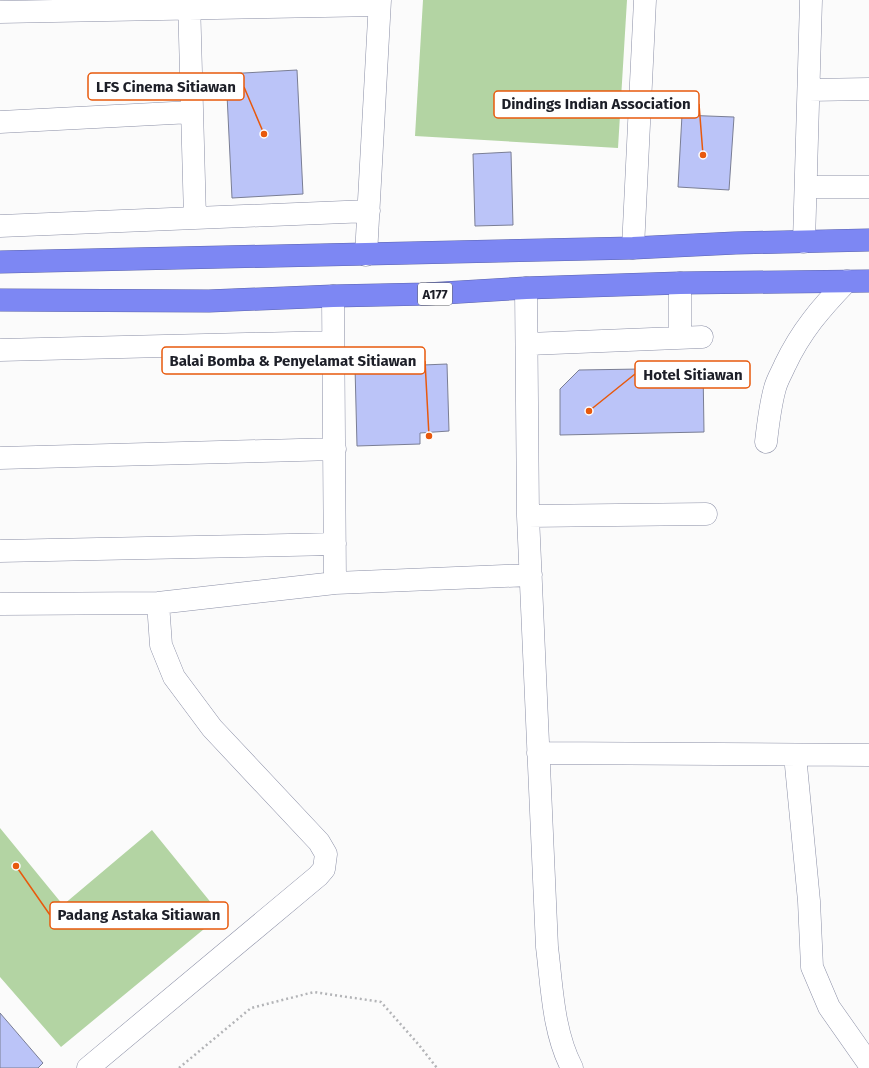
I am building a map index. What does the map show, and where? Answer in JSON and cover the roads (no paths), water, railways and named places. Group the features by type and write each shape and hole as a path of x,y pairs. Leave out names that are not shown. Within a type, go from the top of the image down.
{"highway":[{"path":"0,262 366,255 869,240"},
{"name":"A177","path":"0,300 209,301 428,294 526,288 680,283 869,281"}],"street":[{"path":"633,248 645,0"},
{"path":"804,242 811,0"},
{"path":"0,12 190,4 379,3 366,255"},
{"path":"190,4 195,218"},
{"path":"809,90 869,89"},
{"path":"0,122 192,112"},
{"path":"806,187 869,187"},
{"path":"0,226 369,211"},
{"path":"766,442 769,414 776,386 792,350 823,305 847,281"},
{"path":"680,283 680,338"},
{"path":"526,288 528,344 528,516 547,947 555,1011 566,1056 572,1068"},
{"path":"333,296 335,583"},
{"path":"528,344 702,337"},
{"path":"0,350 333,342"},
{"path":"0,458 334,450"},
{"path":"528,516 706,514"},
{"path":"0,550 335,544"},
{"path":"0,604 158,603 335,583 530,576"},
{"path":"88,1068 318,876 324,869 326,854 319,842 212,728 174,676 162,645 158,603"},
{"path":"538,753 869,755"},
{"path":"795,755 809,901 812,967 829,1007 869,1064"}],"place":[{"name":"LFS Cinema Sitiawan","path":"264,134"},
{"name":"Dindings Indian Association","path":"703,155"},
{"name":"Hotel Sitiawan","path":"589,411"},
{"name":"Balai Bomba & Penyelamat Sitiawan","path":"429,436"},
{"name":"Padang Astaka Sitiawan","path":"16,866"}]}
